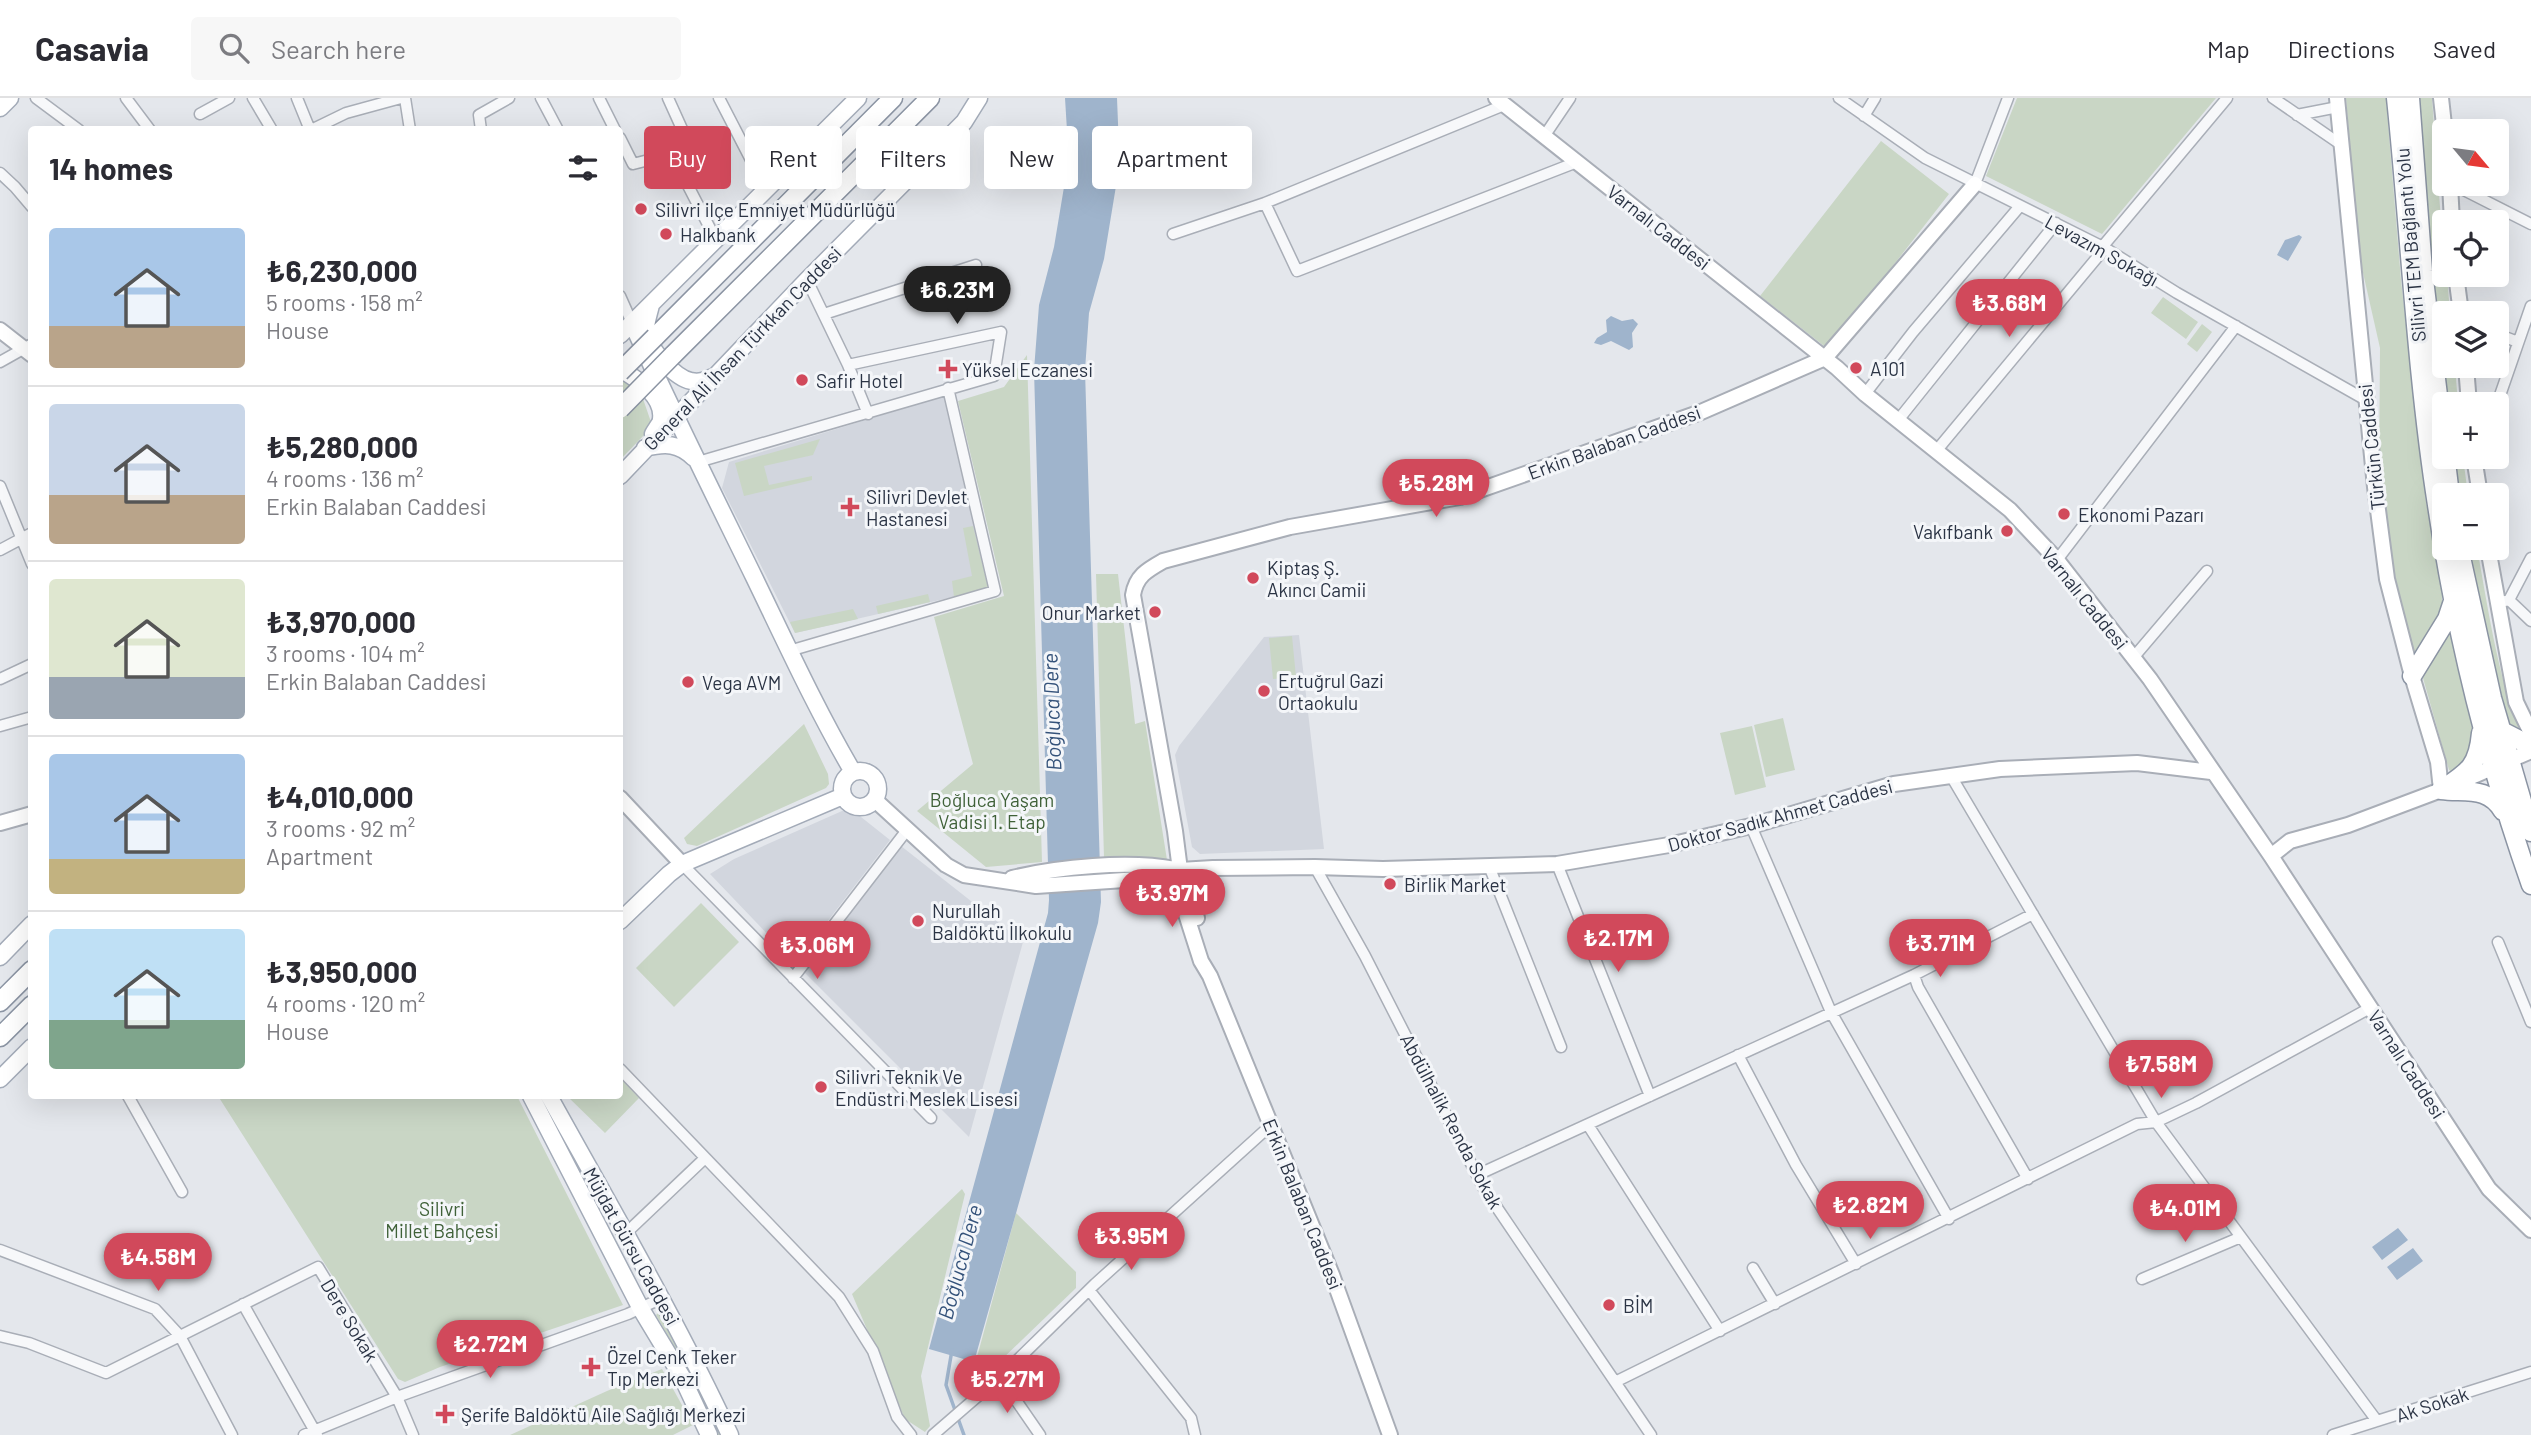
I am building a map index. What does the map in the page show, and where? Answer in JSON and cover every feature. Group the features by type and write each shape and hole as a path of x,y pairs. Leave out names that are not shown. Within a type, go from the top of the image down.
{"highway":[{"path":"623,368 892,98"},
{"path":"623,407 930,98"},
{"name":"Silivri TEM Bağlantı Yolu","path":"2396,98 2411,279 2435,491 2454,598 2482,723 2502,767"},
{"name":"Silivri TEM Bağlantı Yolu","path":"2410,98 2423,271 2449,483"},
{"path":"2462,560 2500,730 2508,819 2531,886"},
{"path":"2412,676 2447,619 2454,598"},
{"path":"2441,790 2473,766 2479,750 2482,723"},
{"path":"2500,730 2531,749"},
{"path":"2502,767 2531,832"},
{"path":"2441,790 2484,793 2496,800 2508,819"},
{"path":"0,1002 28,974"},
{"path":"0,1037 28,1009"}],"main road":[{"path":"0,108 10,98"},
{"name":"General Ali İhsan Türkkan Caddesi","path":"623,474 807,280 964,122 979,98"},
{"path":"623,332 766,190 850,101"},
{"path":"651,305 646,327 647,337 660,358 675,373 689,381 702,382 715,376"},
{"path":"632,323 675,418 789,651 821,716 853,772"},
{"path":"623,373 648,388 659,403 661,419 645,448"},
{"path":"645,448 664,443 678,446 698,462"},
{"path":"863,770 876,779 878,790 875,800 870,804 858,807 843,796 843,782 853,772 863,770"},
{"path":"623,918 682,864 843,796"},
{"path":"0,957 28,928"},
{"path":"0,1079 28,1051"},
{"name":"Müjdat Gürsu Caddesi","path":"533,1099 641,1309 682,1377 709,1435"},
{"name":"Müjdat Gürsu Caddesi","path":"551,1099 662,1298 730,1435"}],"street":[{"path":"36,98 74,126"},
{"path":"126,98 147,126"},
{"path":"200,114 229,98"},
{"path":"253,98 270,126"},
{"path":"297,98 309,126"},
{"path":"319,126 346,113 403,98 409,126"},
{"path":"480,126 479,115 509,98"},
{"path":"541,98 556,126"},
{"path":"598,98 613,126"},
{"path":"668,98 681,126"},
{"path":"719,98 766,190"},
{"path":"1545,135 1570,98"},
{"name":"Levazım Sokağı","path":"1839,98 1925,158 2104,247 2366,400"},
{"path":"1864,117 1875,98"},
{"path":"1975,184 2008,98"},
{"path":"1937,450 2227,98"},
{"path":"2273,98 2343,146"},
{"path":"2441,98 2443,119"},
{"path":"1173,234 1265,203 1500,101"},
{"name":"Varnalı Caddesi","path":"1500,101 1825,358 2010,510 2057,560 2150,679 2211,772 2271,856 2488,1189 2531,1230"},
{"path":"2297,115 2337,102"},
{"name":"Türkün Caddesi","path":"2337,102 2366,400 2387,579 2438,762 2441,790"},
{"path":"623,144 633,164 644,161"},
{"path":"1265,203 1297,271 1577,162"},
{"path":"0,173 28,202"},
{"name":"Erkin Balaban Caddesi","path":"1390,1435 1332,1275 1210,976 1189,889 1180,870 1133,595 1135,583 1146,570 1163,561 1290,527 1460,497 1701,412 1825,358 1975,184"},
{"path":"690,189 716,240"},
{"path":"2475,196 2531,224"},
{"path":"1866,394 1913,331 2020,206"},
{"path":"1899,419 2056,223"},
{"path":"824,314 976,265"},
{"path":"807,280 868,414"},
{"path":"623,303 632,323"},
{"path":"2501,392 2531,306"},
{"path":"2057,560 2236,326"},
{"path":"0,330 28,348"},
{"path":"698,462 994,376 1001,332 848,365"},
{"path":"2509,339 2518,342"},
{"path":"0,362 28,349"},
{"path":"789,651 995,591 948,388"},
{"path":"0,486 27,536 0,550"},
{"path":"2504,601 2531,558"},
{"path":"2492,560 2504,601 2516,702 2531,733"},
{"path":"2133,658 2207,571"},
{"path":"2504,601 2531,621"},
{"path":"0,679 28,666"},
{"path":"0,715 18,721"},
{"path":"0,726 28,718"},
{"path":"2502,767 2531,749"},
{"path":"2271,856 2290,841 2348,825 2502,767 2531,760"},
{"name":"Doktor Sadık Ahmet Caddesi","path":"875,800 946,865 964,875 987,880 1114,873 1154,878 1180,870 1315,867 1383,869 1557,864 1669,845 1751,826 1894,784 2000,769 2137,763 2211,772"},
{"path":"1951,776 2156,1122 2376,1421"},
{"path":"623,801 931,1118"},
{"path":"0,823 28,815"},
{"path":"1751,826 1832,1012 1949,1219"},
{"path":"793,978 907,830"},
{"path":"1557,864 1650,1096"},
{"path":"1489,866 1561,1047"},
{"name":"Abdülhalik Renda Sokak","path":"1315,867 1365,956 1477,1175 1651,1435"},
{"path":"1477,1175 1914,975 2033,914"},
{"path":"2498,942 2531,1022"},
{"path":"1914,975 1918,987 2028,1179"},
{"path":"1615,1382 2137,1124 2156,1122 2370,1008"},
{"path":"1738,1055 1796,1165 1856,1265"},
{"path":"623,1072 839,1297 873,1351 897,1417 911,1435"},
{"path":"130,1099 182,1192"},
{"path":"933,1435 1000,1377 1089,1290 1271,1125"},
{"path":"1588,1125 1720,1331"},
{"path":"625,1234 705,1158"},
{"path":"2142,1279 2241,1237"},
{"path":"0,1250 155,1309 180,1336 232,1435"},
{"name":"Dere Sokak","path":"0,1336 29,1343 106,1373 318,1266 397,1397 413,1435"},
{"path":"1753,1268 1776,1304"},
{"path":"1089,1290 1191,1418 1195,1435"},
{"path":"304,1435 316,1433 397,1397 641,1309 662,1298"},
{"path":"243,1304 316,1433"},
{"name":"Ak Sokak","path":"2333,1435 2531,1372"},
{"path":"1000,1377 1040,1435"}],"shaded area":[{"name":"Silivri Devlet Hastanesi","path":"944,396 988,589 795,633 722,488 729,462"},
{"name":"Ertuğrul Gazi Ortaokulu","path":"1299,635 1324,849 1200,854 1192,847 1175,755 1179,746 1264,637"},
{"path":"849,810 890,840 794,962 710,874 734,859"},
{"path":"901,846 1023,942 969,1137 804,972"}],"green space":[{"path":"2017,98 2216,98 2102,234 1986,176"},
{"path":"2346,98 2386,98 2401,280 2432,534 2432,560 2437,560 2442,588 2438,620 2419,652 2412,652 2384,526 2379,479 2380,348 2359,255"},
{"path":"2417,98 2432,98 2432,196 2439,196 2440,210 2432,210 2432,262"},
{"path":"1881,141 1949,194 1828,349 1760,296"},
{"path":"2434,287 2448,287 2449,301 2436,301"},
{"path":"2163,297 2198,322 2186,339 2151,313"},
{"path":"2202,324 2212,332 2197,352 2187,344"},
{"name":"Boğluca Yaşam Vadisi 1. Etap","path":"1027,355 1042,862 986,867 917,811 973,764 934,617 1004,596 958,401 1004,387"},
{"path":"2443,378 2456,378 2457,392 2444,392"},
{"path":"623,380 642,396 651,422 646,433 623,457"},
{"path":"820,439 813,455 764,466 769,485 812,476 812,480 744,496 735,463"},
{"path":"2453,469 2465,469 2466,483 2454,483"},
{"path":"973,526 988,588 954,597 952,581 972,576 963,528"},
{"path":"2468,560 2479,560 2501,672 2525,741 2507,728"},
{"path":"1096,574 1118,574 1135,724 1145,721 1167,860 1104,858"},
{"path":"928,594 930,602 878,614 876,606"},
{"path":"853,609 858,619 795,633 790,622"},
{"path":"2451,630 2475,748 2456,775 2449,770 2423,678 2433,652"},
{"path":"1292,636 1296,677 1273,679 1269,638"},
{"path":"1783,718 1795,770 1766,777 1754,725"},
{"path":"804,724 828,774 829,784 826,788 697,846 687,844 684,838"},
{"path":"1752,726 1766,787 1735,795 1720,733"},
{"path":"701,903 739,942 674,1007 636,968"},
{"path":"623,1081 639,1098 605,1133 570,1099 623,1099"},
{"name":"Silivri Millet Bahçesi","path":"220,1099 519,1099 623,1305 440,1367 405,1382 398,1379"},
{"path":"962,1189 965,1194 921,1376 930,1426 925,1432 905,1419 852,1294"},
{"path":"1016,1213 1076,1272 1076,1288 973,1387 970,1383"},
{"path":"659,1312 678,1342 722,1435 716,1435 674,1346 656,1315"},
{"path":"662,1369 693,1425 673,1435 510,1435 607,1391"}],"water":[{"name":"Boğluca Dere","path":"1065,98 1117,98 1118,126 1092,126 1092,189 1116,189 1104,259 1089,313 1085,370 1101,902 1098,923 974,1362 929,1349 1048,913 1034,370 1039,305 1054,247 1064,189 1078,189 1078,126 1067,126"},
{"path":"2299,235 2302,237 2288,261 2277,255 2285,240"},
{"path":"1611,316 1622,321 1633,319 1638,324 1632,333 1633,347 1629,350 1611,341 1601,345 1594,343 1607,332 1606,320"},
{"path":"2398,1228 2408,1240 2382,1260 2372,1247"},
{"path":"2413,1248 2423,1261 2397,1280 2387,1267"}],"waterway":[{"path":"952,1350 946,1385 964,1435"}],"place":[{"name":"Silivri ilçe Emniyet Müdürlüğü","path":"641,209"},
{"name":"Halkbank","path":"666,234"},
{"name":"A101","path":"1856,368"},
{"name":"Yüksel Eczanesi","path":"948,369"},
{"name":"Safir Hotel","path":"802,380"},
{"name":"Silivri Devlet Hastanesi","path":"850,507"},
{"name":"Ekonomi Pazarı","path":"2064,514"},
{"name":"Vakıfbank","path":"2007,531"},
{"name":"Kiptaş Ş. Akıncı Camii","path":"1253,578"},
{"name":"Onur Market","path":"1155,612"},
{"name":"Vega AVM","path":"688,682"},
{"name":"Ertuğrul Gazi Ortaokulu","path":"1264,691"},
{"name":"Birlik Market","path":"1390,884"},
{"name":"Nurullah Baldöktü İlkokulu","path":"918,921"},
{"name":"Silivri Teknik Ve Endüstri Meslek Lisesi","path":"821,1087"},
{"name":"BİM","path":"1609,1305"},
{"name":"Özel Cenk Teker Tıp Merkezi","path":"591,1367"},
{"name":"Şerife Baldöktü Aile Sağlığı Merkezi","path":"445,1414"}]}
